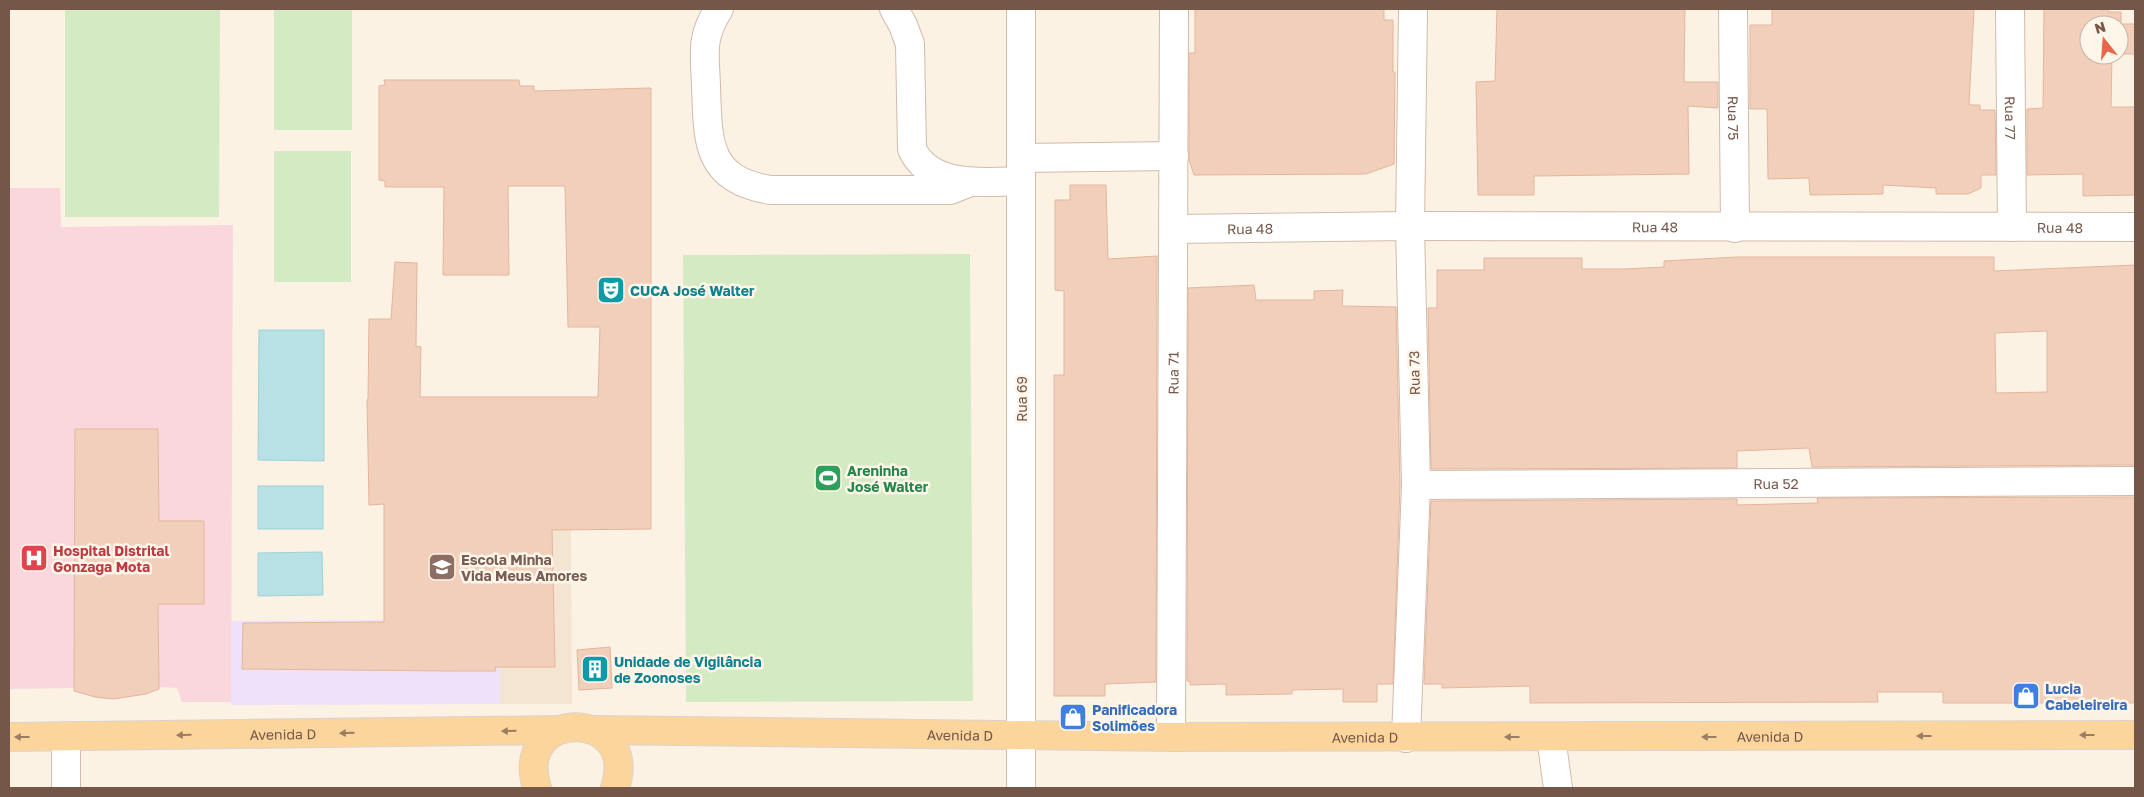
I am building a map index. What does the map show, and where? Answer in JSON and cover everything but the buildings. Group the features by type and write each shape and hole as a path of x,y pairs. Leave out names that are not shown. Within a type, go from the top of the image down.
{"main road":[{"name":"Avenida D","path":"9,737 558,730 576,726 595,730 1171,737 1406,738 2135,734"},
{"path":"537,788 533,775 534,759 540,744 558,730"},
{"path":"595,730 611,743 618,757 620,773 615,788"}],"street":[{"path":"720,9 713,19 705,39 708,139 719,162 727,172 740,182 755,188 770,190 950,190 968,182 1021,170 1174,156"},
{"path":"894,9 903,25 910,44 912,149 918,162 938,174 968,182"},
{"name":"Rua 69","path":"1020,788 1022,735 1021,9"},
{"name":"Rua 71","path":"1171,737 1175,229 1174,9"},
{"name":"Rua 73","path":"1406,738 1416,485 1410,226 1413,9"},
{"name":"Rua 75","path":"1732,9 1736,228"},
{"name":"Rua 77","path":"2010,9 2012,227"},
{"name":"Rua 48","path":"1175,229 1410,226 1736,228 2135,227"},
{"name":"Rua 52","path":"1416,485 2135,480"},
{"path":"66,736 66,788"},
{"path":"1551,737 1558,788"}],"shaded area":[{"path":"9,188 60,188 61,227 233,225 231,702 182,702 177,688 158,687 145,694 116,699 102,698 74,688 9,689"},
{"path":"500,505 571,506 572,704 500,704"},
{"name":"Escola Minha Vida Meus Amores","path":"500,505 500,704 231,705 231,621 385,620"}],"green space":[{"path":"65,9 220,9 219,217 65,217"},
{"path":"274,9 352,9 352,130 274,130"},
{"path":"274,151 351,151 351,282 274,282"},
{"name":"Areninha José Walter","path":"970,254 973,701 686,702 683,255"}],"water":[{"path":"259,330 324,330 324,461 258,460"},
{"path":"258,486 323,486 323,529 258,529"},
{"path":"322,552 323,595 258,596 258,553"}],"place":[{"name":"CUCA José Walter","path":"611,290"},
{"name":"Areninha José Walter","path":"828,478"},
{"name":"Hospital Distrital Gonzaga Mota","path":"34,558"},
{"name":"Escola Minha Vida Meus Amores","path":"442,567"},
{"name":"Unidade de Vigilância de Zoonoses","path":"595,669"},
{"name":"Lucia Cabeleireira","path":"2026,696"},
{"name":"Panificadora Solimões","path":"1073,717"}]}
